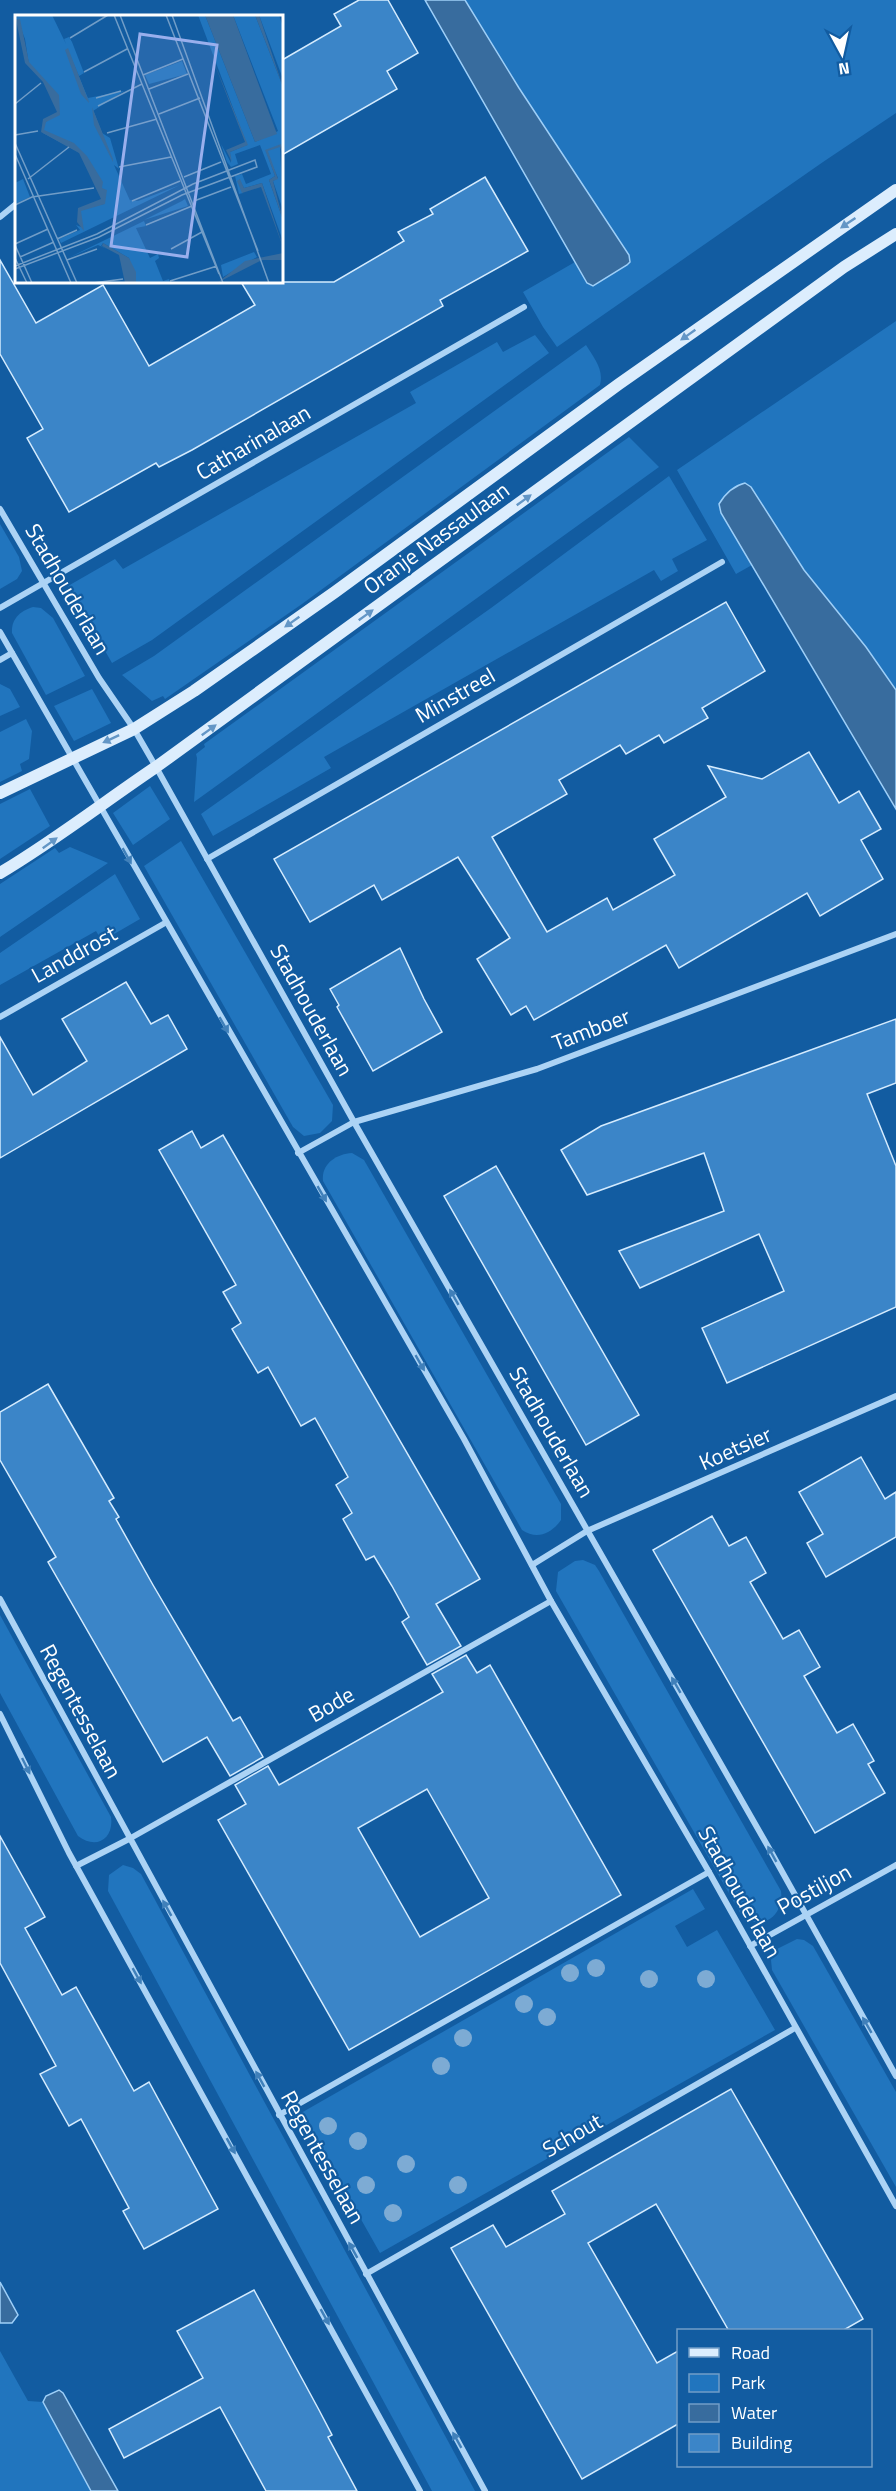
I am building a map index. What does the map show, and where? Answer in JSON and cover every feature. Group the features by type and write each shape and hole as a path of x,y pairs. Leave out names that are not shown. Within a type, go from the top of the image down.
{"street":[{"name":"Oranje Nassaulaan","path":"0,793 134,729 163,712 260,645 619,384 896,190"},
{"path":"0,217 15,205"},
{"name":"Oranje Nassaulaan","path":"0,873 44,847 99,805 156,768 844,267 896,234"},
{"name":"Catharinalaan","path":"0,608 524,308"},
{"name":"Stadhouderlaan","path":"0,509 99,678 134,729 354,1122 765,1840 804,1914 896,2076"},
{"name":"Minstreel","path":"207,859 722,562"},
{"name":"Stadhouderlaan","path":"0,632 165,923 458,1429 551,1601 709,1872 896,2206"},
{"path":"0,660 12,653"},
{"name":"Landdrost","path":"0,1017 165,923"},
{"name":"Tamboer","path":"298,1152 354,1122 537,1069 896,934"},
{"name":"Koetsier","path":"588,1531 896,1396"},
{"name":"Stadhouderlaan","path":"532,1565 588,1531"},
{"name":"Regentesselaan","path":"0,1599 485,2491"},
{"name":"Bode","path":"129,1839 551,1601"},
{"path":"0,1714 76,1866 420,2491"},
{"path":"76,1866 129,1839"},
{"name":"Postiljon","path":"750,1946 896,1865"},
{"path":"279,2115 709,1872"},
{"name":"Schout","path":"366,2274 795,2028"}],"green space":[{"path":"465,0 896,0 896,113 557,347 523,292 575,262 587,283 519,88"},
{"path":"896,321 896,780 721,513 752,565 736,574 677,470"},
{"path":"535,335 549,353 152,640 112,663 68,586 115,559 123,569 416,403 410,392 497,342 503,352"},
{"path":"586,345 601,374 600,385 302,604 165,699 163,696 152,701 122,675 154,656"},
{"path":"629,437 659,467 194,802 196,754 205,747 204,744"},
{"path":"669,476 707,540 672,559 678,571 661,581 654,570 324,757 331,768 213,836 201,814 491,608"},
{"path":"0,524 19,557 22,571 17,579 0,589"},
{"path":"33,607 41,608 53,618 85,676 46,695 12,633 17,616"},
{"path":"0,684 10,689 20,707 0,716"},
{"path":"92,689 111,723 74,741 54,706"},
{"path":"26,719 32,731 29,759 20,764 22,771 0,782 0,732"},
{"path":"150,786 170,819 133,845 113,813"},
{"path":"30,789 50,826 0,859 0,804"},
{"path":"181,841 333,1105 332,1121 320,1133 304,1136 293,1127 144,866"},
{"path":"70,847 108,863 0,937 0,884 55,848 59,853"},
{"path":"115,874 140,919 102,941 96,931 0,985 0,953"},
{"path":"352,1153 364,1160 561,1504 561,1520 548,1532 533,1535 522,1530 323,1181 324,1170 331,1161 340,1155"},
{"path":"583,1560 595,1565 599,1571 781,1891 779,1907 770,1919 757,1922 742,1916 556,1591 558,1572 575,1561"},
{"path":"0,1615 111,1817 110,1831 102,1840 91,1842 78,1836 0,1693"},
{"path":"123,1865 141,1874 475,2491 432,2491 108,1891 109,1875"},
{"path":"693,1889 705,1909 675,1926 687,1947 717,1930 775,2030 380,2253 301,2113"},
{"path":"797,1939 804,1940 813,1946 896,2092 896,2187 772,1970 771,1960 775,1950"},
{"path":"0,2351 28,2401 43,2402 91,2491 0,2491"}],"water":[{"path":"425,0 465,0 519,88 629,255 630,262 627,265 593,286 587,283"},
{"path":"745,483 751,487 804,570 866,647 896,690 896,809 721,513 719,504 724,497 733,488"},
{"path":"0,2282 18,2315 12,2323 0,2323"},
{"path":"59,2390 63,2393 118,2491 91,2491 43,2402 46,2396"}],"building":[{"path":"359,0 388,0 418,53 387,71 397,89 284,154 284,59 341,26 334,14"},
{"path":"485,177 528,251 440,300 443,306 192,450 159,467 156,463 69,512 27,438 43,429 0,354 0,260 36,323 103,285 149,366 255,305 242,284 334,282 404,241 398,232 433,214 430,209"},
{"path":"726,602 765,671 702,708 708,718 664,743 659,735 626,754 620,745 559,780 567,794 492,837 547,932 607,898 613,910 675,875 654,839 726,797 708,766 762,779 809,752 839,803 859,791 881,829 861,840 883,879 820,916 807,893 679,968 666,945 534,1020 526,1006 511,1015 477,959 510,938 458,857 382,900 374,885 310,922 274,859"},
{"path":"400,948 442,1032 373,1071 337,1007 339,1005 330,989"},
{"path":"126,982 151,1024 168,1015 187,1049 0,1158 0,1037 33,1095 87,1061 62,1019"},
{"path":"896,1019 896,1083 867,1094 896,1166 896,1307 727,1383 702,1328 784,1291 759,1234 640,1288 619,1251 724,1211 704,1153 587,1195 561,1150 601,1126"},
{"path":"192,1131 201,1148 223,1135 480,1579 436,1604 461,1646 427,1665 402,1622 409,1617 392,1586 374,1556 366,1560 343,1519 352,1513 336,1485 348,1477 315,1418 301,1426 268,1367 258,1373 232,1329 241,1323 223,1292 236,1285 159,1150"},
{"path":"496,1166 639,1415 586,1445 444,1196"},
{"path":"48,1384 114,1498 109,1501 119,1517 116,1519 153,1585 233,1721 240,1717 263,1757 230,1776 207,1737 163,1762 48,1562 56,1557 0,1460 0,1412"},
{"path":"861,1457 885,1499 896,1492 896,1537 826,1577 807,1543 823,1534 799,1492"},
{"path":"712,1516 729,1546 746,1537 766,1573 750,1582 783,1639 799,1630 820,1667 804,1676 837,1733 853,1724 874,1761 868,1764 885,1793 815,1833 653,1550"},
{"path":"466,1655 477,1673 490,1665 621,1895 349,2050 218,1820 246,1804 235,1785 268,1766 279,1785 443,1692 432,1674","holes":["427,1789 489,1898 420,1937 358,1828"]},
{"path":"0,1836 45,1917 25,1928 62,1995 76,1987 134,2091 149,2082 218,2209 144,2249 123,2211 129,2208 81,2119 69,2126 40,2074 56,2066 0,1963"},
{"path":"731,2089 863,2319 846,2329 728,2329 656,2204 588,2243 657,2363 677,2352 677,2425 582,2479 451,2248 493,2225 506,2247 565,2214 552,2191"},
{"path":"254,2290 332,2435 328,2437 357,2491 266,2491 220,2407 124,2458 109,2429 203,2378 177,2331"}]}
